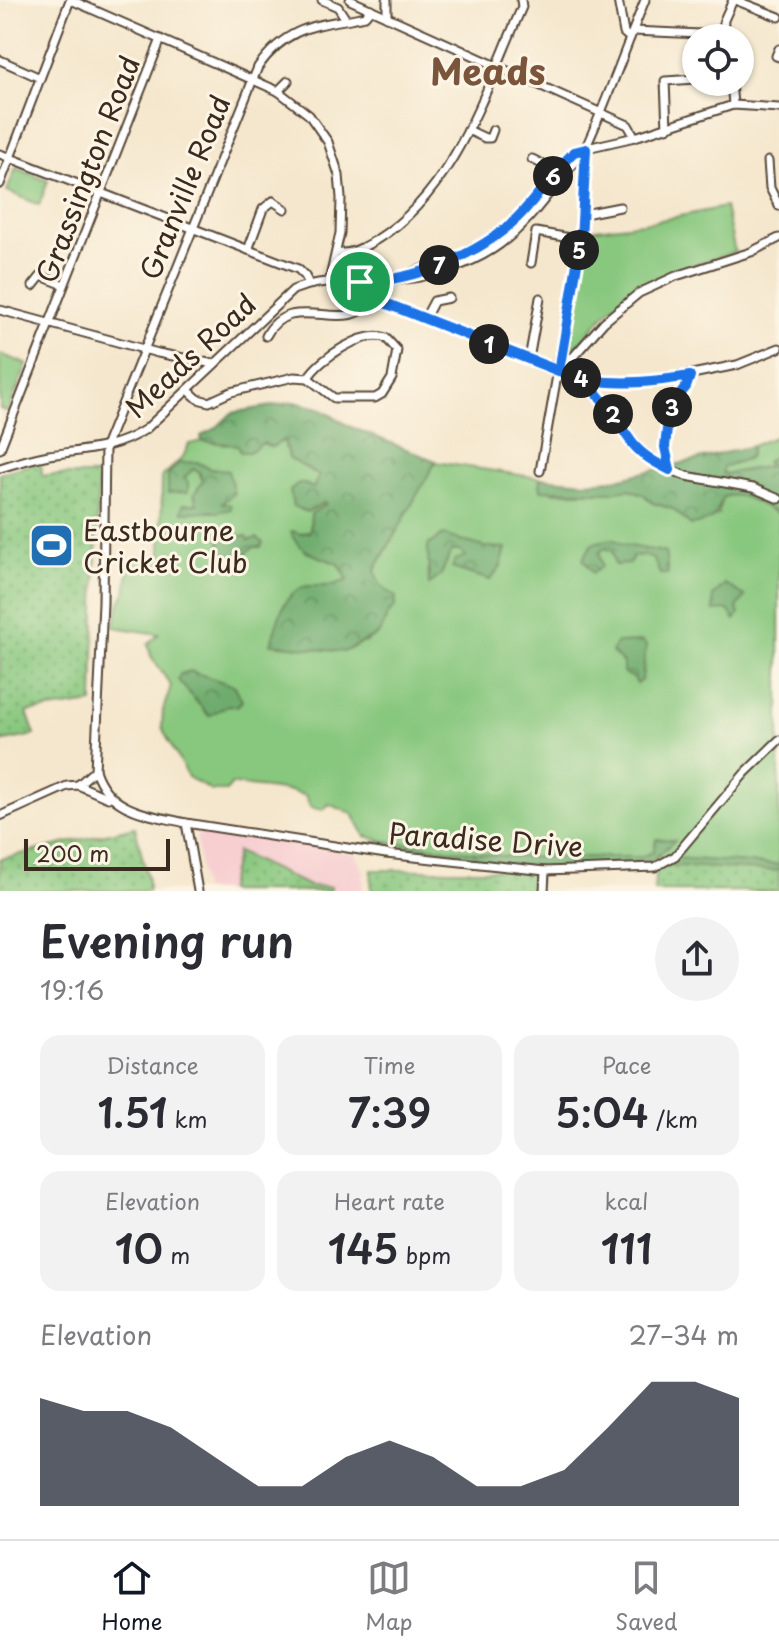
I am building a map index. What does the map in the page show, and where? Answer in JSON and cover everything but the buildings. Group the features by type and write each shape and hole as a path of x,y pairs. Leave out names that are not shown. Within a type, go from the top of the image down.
{"street":[{"path":"0,184 71,0 278,91 309,115 332,151 339,175 342,207 329,282"},
{"path":"322,0 338,7 345,18"},
{"path":"350,0 628,125 635,137"},
{"path":"387,0 387,17"},
{"path":"336,253 351,253 391,231 430,195 468,130 522,7 521,0"},
{"path":"618,0 624,33 682,36"},
{"path":"540,471 581,240 586,149 645,0"},
{"path":"724,24 734,0 779,17"},
{"name":"Granville Road","path":"105,447 252,79 264,59 281,43 310,26 365,16 371,9"},
{"name":"Grassington Road","path":"0,448 161,39"},
{"path":"779,49 776,56 779,57"},
{"path":"0,60 40,78"},
{"path":"667,128 665,81 682,80"},
{"path":"278,91 288,81"},
{"path":"732,96 733,105 779,108"},
{"name":"Meads Road","path":"406,278 413,272 464,255 495,235 519,215 574,152 667,128 733,105"},
{"path":"468,130 485,138 490,138 493,130"},
{"name":"Meads Road","path":"0,468 128,440 146,429 282,298 309,284 406,278 449,270 496,248 530,220 586,149"},
{"path":"0,154 298,269 309,284"},
{"path":"532,159 556,171"},
{"path":"768,159 770,188 779,206"},
{"path":"248,250 265,206 273,201 285,209"},
{"path":"584,214 620,207"},
{"path":"531,263 536,232 581,240"},
{"path":"561,360 573,357 604,322 639,293 676,276 751,252 779,238"},
{"path":"33,286 41,276 64,285"},
{"path":"360,282 364,293 372,298 580,378 637,382 690,376 737,365 779,348"},
{"path":"266,336 273,325 285,317 306,312 341,317 364,308 372,298"},
{"path":"425,318 434,301 449,298"},
{"path":"529,359 540,298"},
{"path":"0,310 143,349 214,364"},
{"path":"188,390 198,399 209,402 231,392 294,377 308,378 334,398 375,398 389,386 396,367 397,350 383,336 368,337 328,357 308,378"},
{"path":"670,470 665,447 668,420 674,402 690,376"},
{"path":"580,378 640,451 670,470 700,480 764,491 779,499"},
{"path":"105,447 103,603 95,770 101,787 113,800"},
{"name":"Paradise Drive","path":"78,785 155,816 186,823 386,854 545,871 655,867 687,842 745,773 779,740"},
{"path":"2,813 67,786 78,785 95,770"},
{"path":"186,823 198,891"},
{"path":"544,891 545,871"}],"shaded area":[{"path":"204,828 355,854 364,871 363,891 203,891 196,837"}],"green space":[{"path":"16,168 48,181 39,205 7,191"},
{"path":"725,207 735,252 674,271 645,284 612,307 566,353 588,230 651,222"},
{"path":"0,354 27,364 8,412 0,409"},
{"path":"294,402 319,408 351,427 436,461 375,570 382,586 396,597 395,606 379,634 344,652 271,644 279,617 294,592 348,580 339,564 304,549 291,532 310,532 311,514 326,504 307,512 293,506 290,491 297,484 313,488 319,476 289,458 284,440 271,447 263,443 249,452 240,452 238,445 202,441 201,436 216,428 232,413"},
{"path":"779,435 779,452 771,466 723,475 723,467 749,458 752,446"},
{"path":"284,440 286,449 319,476 313,489 308,485 293,506 307,512 325,502 327,505 311,514 310,531 300,534 306,552 339,564 348,580 326,587 307,586 284,604 272,640 365,643 381,631 395,606 376,578 375,570 417,489 436,462 540,478 539,487 554,492 629,489 643,494 653,503 673,509 691,525 718,515 723,497 731,495 745,497 779,514 779,865 674,858 510,857 384,841 365,836 353,814 329,804 323,810 310,807 306,796 291,791 232,784 226,791 212,791 188,777 162,728 163,710 171,686 151,656 148,644 159,634 114,627 120,602 127,589 129,565 135,558 161,555 162,477 183,457 189,444 202,441 238,445 249,452 263,443 271,447","holes":["197,462 210,469 228,471 227,497 221,503 182,512 197,505 195,494 203,481 199,472 193,469 183,478"]},
{"path":"752,446 749,458 723,467 723,474 770,466 766,462 779,452 779,514 745,497 730,495 723,497 710,520 691,525 673,509 653,503 643,494 629,489 610,492 541,490 540,478 586,482 613,480"},
{"path":"41,462 42,475 98,475 93,703 27,712 35,735 0,742 0,473"},
{"path":"197,462 210,469 228,471 234,493 222,503 231,505 231,509 182,512 183,504 197,504 194,494 203,481 199,472 193,469 184,478 188,482 188,492 168,493 168,474 179,463"},
{"path":"443,535 484,547 506,548 501,566 490,580 452,568 455,560 466,556 460,551 451,551 441,575 429,585 428,545"},
{"path":"219,536 247,536 249,540 258,538 263,543 242,559 224,560"},
{"path":"613,539 624,545 665,552 668,574 660,574 654,560 645,555 633,556 629,564 615,565 612,551 604,548 599,553 602,566 593,573 583,559 593,543"},
{"path":"725,584 745,596 737,608 739,614 735,620 728,610 714,611 713,596"},
{"path":"643,642 646,646 642,680 637,684 634,678 623,673 623,663 612,652 616,643"},
{"path":"190,671 235,686 242,701 237,706 228,705 209,716 178,680 180,674"},
{"path":"135,827 148,891 0,891 0,859"},
{"path":"656,839 675,840 651,862 542,868 359,845 384,841 510,857 641,857 653,852"},
{"path":"237,852 309,886 331,887 330,891 227,891"},
{"path":"674,858 779,865 779,870 657,873"},
{"path":"656,865 779,871 779,891 654,891"},
{"path":"372,870 538,870 537,891 371,891"}],"place":[{"name":"Eastbourne Cricket Club","path":"52,545"}],"district":[{"name":"Meads","path":"488,70"}],"route":[{"path":"360,282 368,297 574,377 580,378 606,406 633,444 647,457 670,470 665,447 668,420 674,402 689,383 690,376 623,382 574,377 559,371 581,240 586,149 574,152 564,161 519,215 502,230 464,255 413,272 406,278 360,282"}]}
